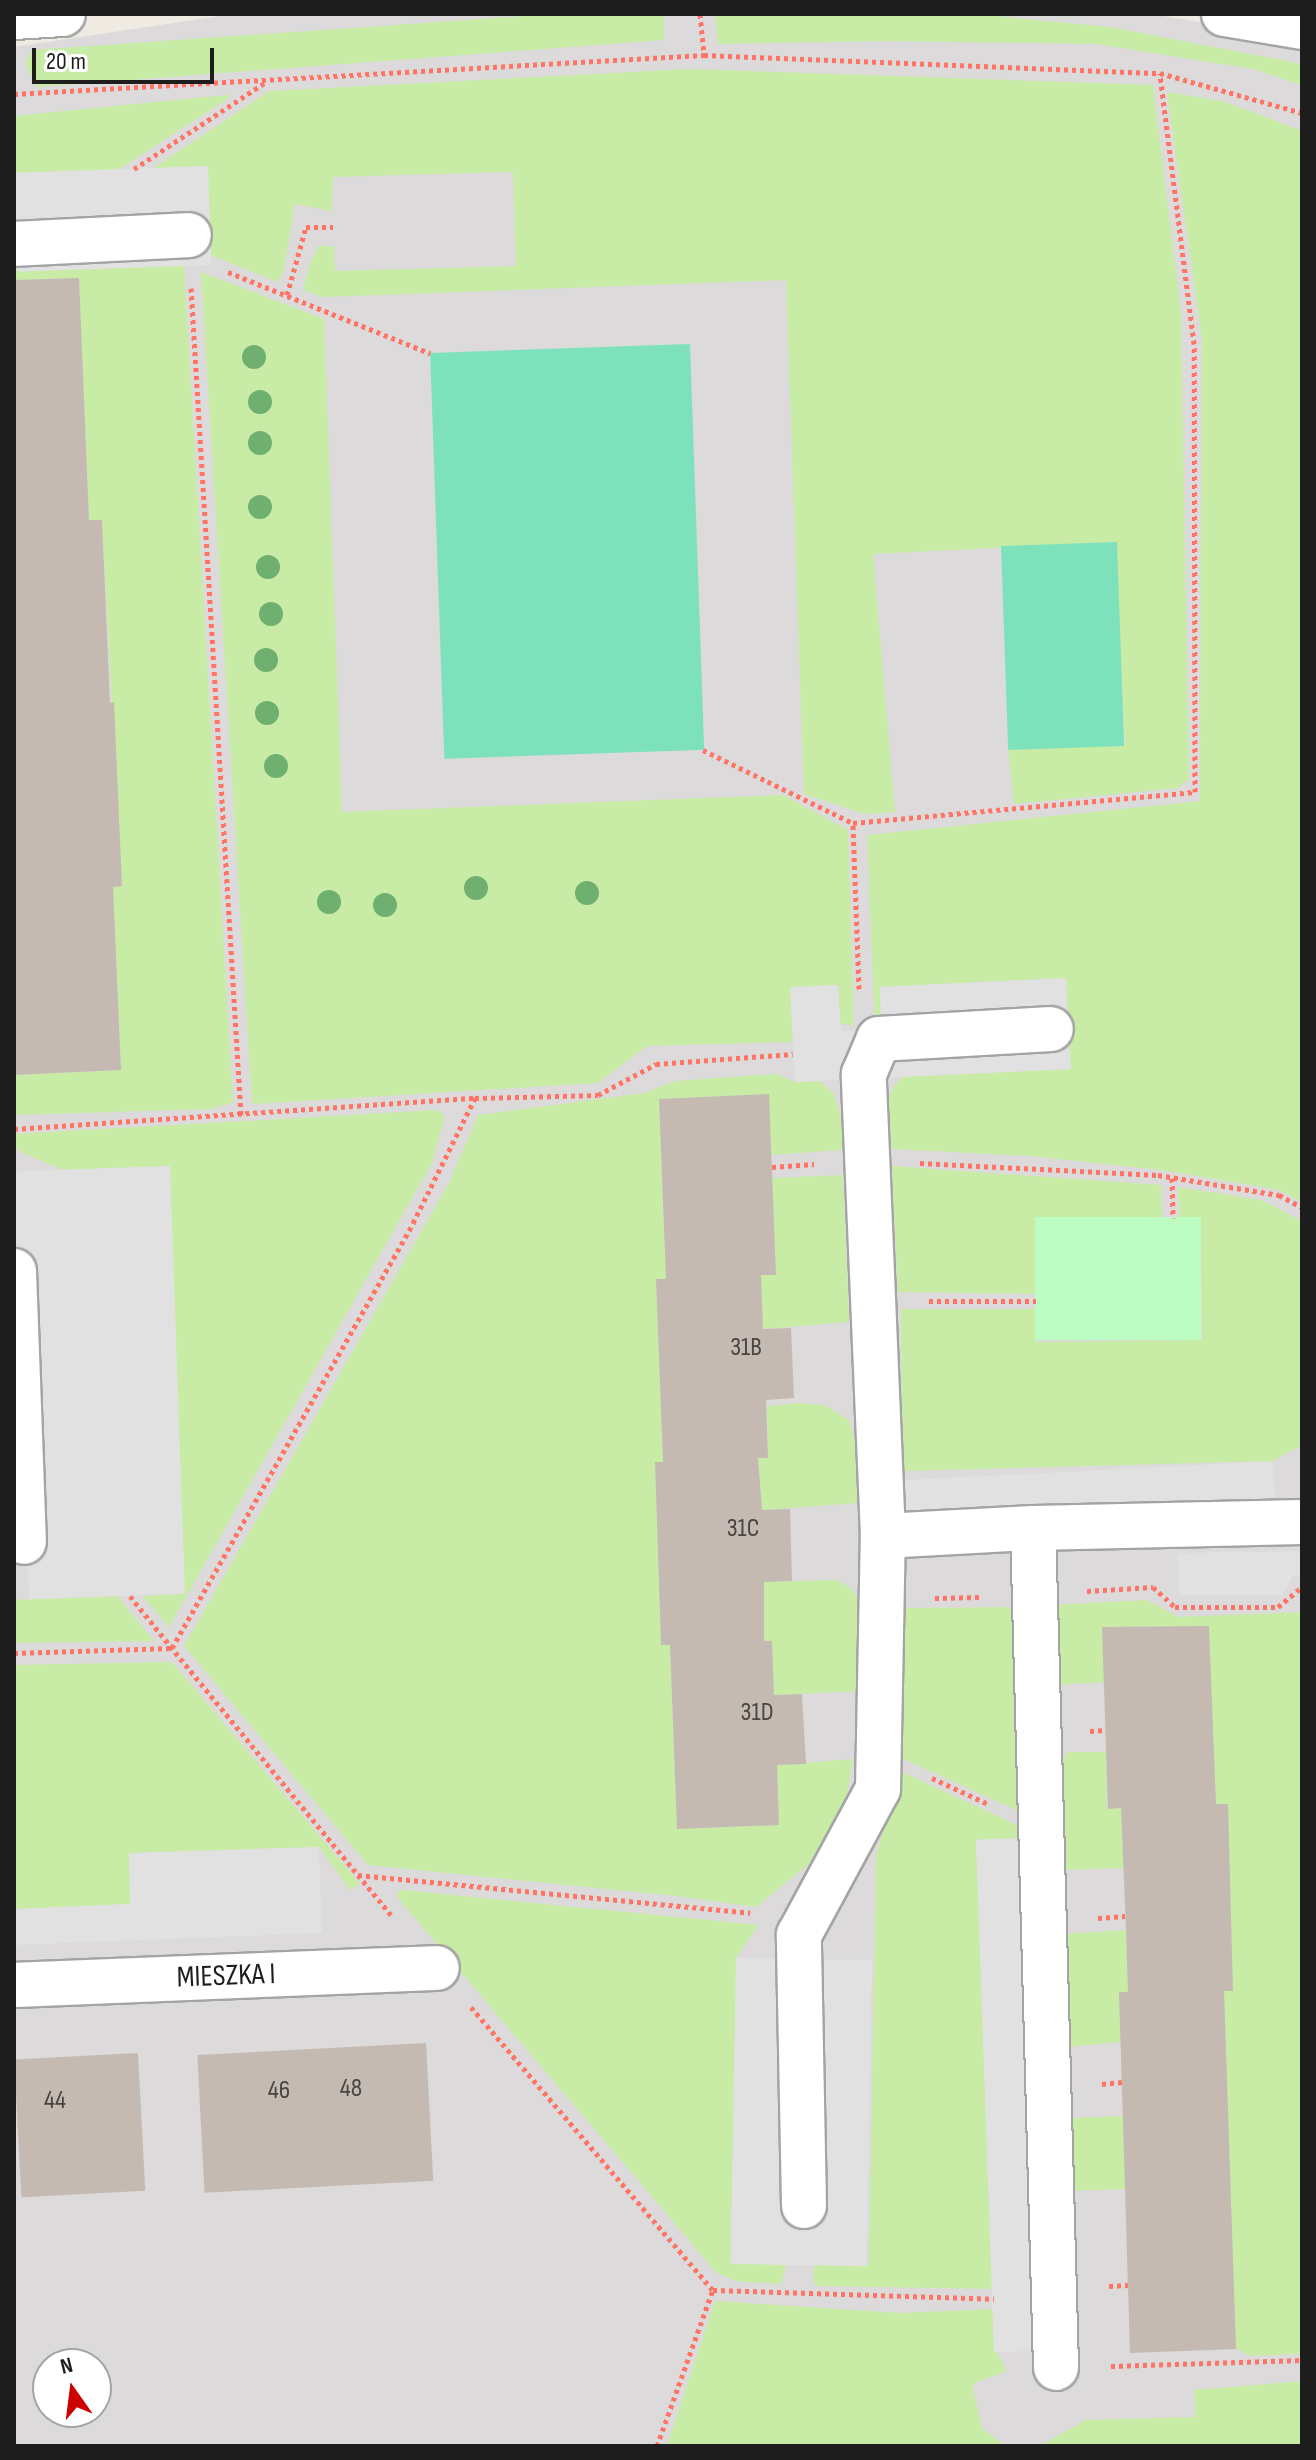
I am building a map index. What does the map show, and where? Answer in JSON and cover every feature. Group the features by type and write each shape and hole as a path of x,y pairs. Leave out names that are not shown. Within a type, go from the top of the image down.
{"street":[{"path":"14,17 63,14"},
{"path":"1224,14 1302,27"},
{"path":"14,244 189,246"},
{"path":"804,2206 799,1935 811,1919 878,1789 880,1754 883,1536 864,1074 879,1039 1051,1029"},
{"path":"14,1271 24,1542"},
{"path":"883,1536 1033,1528 1302,1522"},
{"path":"1033,1528 1056,2368"},
{"name":"MIESZKA I","path":"14,1985 437,1968"}],"path":[{"path":"700,14 704,55"},
{"path":"14,94 704,55 1160,73 1302,113"},
{"path":"703,750 853,823 1195,792 1194,344 1160,73"},
{"path":"134,169 269,80"},
{"path":"287,295 306,227 333,227"},
{"path":"241,1114 189,246 287,295 430,353"},
{"path":"853,823 859,992"},
{"path":"14,1129 475,1098 598,1095 656,1064 793,1054"},
{"path":"172,1648 413,1223 475,1098"},
{"path":"772,1167 867,1161 1172,1178 1279,1195 1302,1207"},
{"path":"1172,1178 1173,1218"},
{"path":"873,1301 1036,1301"},
{"path":"882,1600 1153,1587 1175,1607 1278,1607 1302,1587"},
{"path":"130,1596 357,1875 713,2290 994,2299"},
{"path":"14,1653 172,1648"},
{"path":"880,1754 1042,1830"},
{"path":"357,1875 811,1919"},
{"path":"657,2446 713,2290"},
{"path":"1056,2368 1302,2360"}],"shaded area":[{"path":"234,14 1151,14 1302,39 1302,2446 14,2446 14,47"},
{"path":"208,166 211,265 18,272 14,173"},
{"path":"1066,978 1071,1069 795,1082 790,987 838,985 841,1031 881,1029 880,987"},
{"path":"170,1166 185,1594 29,1599 14,1171"},
{"path":"1273,1461 1275,1502 906,1521 904,1480"},
{"path":"1302,1551 1302,1575 1293,1576 1282,1595 1179,1595 1178,1553"},
{"path":"1023,1838 1041,2351 994,2352 976,1840"},
{"path":"319,1847 322,1933 14,1945 14,1909 130,1904 129,1853"},
{"path":"736,1958 872,1960 867,2266 731,2264"}],"green space":[{"path":"554,14 664,14 664,40 37,87 25,64 32,50"},
{"path":"715,14 976,14 1110,27 1302,64 1302,85 1253,69 1096,44 884,41 718,44"},
{"path":"689,69 1153,85 1181,314 1189,779 1178,788 1014,804 1008,749 1125,745 1116,542 873,554 895,812 865,814 804,794 786,280 323,297 303,290 310,263 319,246 334,246 335,271 516,266 513,172 333,177 332,211 295,204 283,274 277,282 211,255 208,166 152,169 269,91"},
{"path":"1167,92 1226,102 1302,131 1302,1202 1279,1190 1161,1170 1030,1156 892,1149 888,1101 894,1086 903,1077 1070,1069 1065,978 880,987 882,1029 875,1029 867,835 1200,801 1202,340"},
{"path":"232,96 118,170 14,173 14,116"},
{"path":"14,264 184,265 233,1102 212,1109 14,1115 14,1075 121,1070 113,887 122,886 102,520 89,520 79,278 14,280"},
{"path":"201,272 324,319 342,812 783,795 848,830 854,1025 840,1024 838,985 790,988 793,1042 647,1046 598,1083 252,1104"},
{"path":"690,344 704,750 444,759 430,353"},
{"path":"1117,542 1124,746 1008,750 1001,546"},
{"path":"776,1074 795,1082 820,1081 834,1094 842,1120 843,1150 771,1155 769,1094 659,1099 666,1279 656,1280 663,1462 655,1463 661,1644 670,1645 677,1828 779,1825 777,1765 853,1759 847,1794 815,1859 756,1907 368,1865 184,1646 449,1183 478,1115 644,1093 675,1081"},
{"path":"437,1110 445,1116 432,1163 169,1627 142,1596 183,1594 169,1166 64,1170 22,1153 14,1146 14,1134"},
{"path":"892,1166 1161,1185 1162,1218 1035,1220 1036,1294 898,1292"},
{"path":"843,1175 849,1322 763,1329 761,1275 776,1274 772,1178"},
{"path":"1178,1187 1261,1200 1302,1221 1302,1445 1273,1461 903,1471 901,1309 1036,1309 1036,1342 1202,1340 1201,1217 1179,1217"},
{"path":"1035,1217 1201,1217 1201,1340 1035,1340"},
{"path":"799,1403 824,1405 849,1420 855,1442 857,1503 762,1510 758,1458 768,1457 767,1406"},
{"path":"836,1580 848,1586 857,1596 860,1691 774,1695 772,1642 764,1641 764,1582"},
{"path":"117,1596 154,1641 14,1643 14,1600"},
{"path":"1147,1600 1178,1617 1302,1612 1302,2354 1251,2356 1236,2349 1224,1991 1233,1990 1228,1805 1216,1804 1209,1626 1103,1627 1104,1682 1057,1685 1053,1605"},
{"path":"1018,1607 1025,1814 901,1758 897,1714 902,1608"},
{"path":"172,1662 360,1884 350,1890 319,1847 129,1853 131,1904 14,1909 14,1665"},
{"path":"1068,1752 1106,1752 1107,1809 1121,1808 1124,1868 1061,1870 1060,1763"},
{"path":"902,1772 1019,1826 1023,1838 976,1840 994,2289 816,2286 813,2280 814,2265 869,2265 876,1855"},
{"path":"402,1890 759,1925 736,1958 732,2264 786,2264 781,2284 735,2281 716,2272 398,1898 397,1892"},
{"path":"1126,1930 1128,1992 1119,1992 1121,2042 1067,2047 1063,1934"},
{"path":"1123,2116 1126,2189 1072,2191 1069,2118"},
{"path":"715,2301 900,2313 995,2309 997,2353 1007,2371 972,2384 982,2428 1005,2446 667,2446"},
{"path":"1302,2381 1302,2446 1039,2446 1086,2420 1195,2417 1194,2390"}],"building":[{"path":"79,278 89,520 102,520 110,703 114,702 122,886 113,887 121,1070 14,1075 14,280"},
{"path":"769,1094 776,1275 761,1275 763,1329 791,1328 794,1398 766,1400 768,1458 758,1458 762,1510 790,1509 792,1581 764,1582 764,1641 772,1641 774,1695 802,1694 806,1764 777,1765 779,1825 677,1829 670,1645 661,1645 655,1462 663,1462 656,1279 666,1279 659,1099"},
{"path":"1209,1626 1216,1804 1228,1804 1233,1991 1224,1991 1236,2349 1130,2353 1119,1992 1128,1992 1126,1930 1121,1808 1108,1809 1102,1627"},
{"path":"426,2043 433,2181 205,2193 197,2055"},
{"path":"138,2053 145,2191 21,2197 14,2059"}]}
